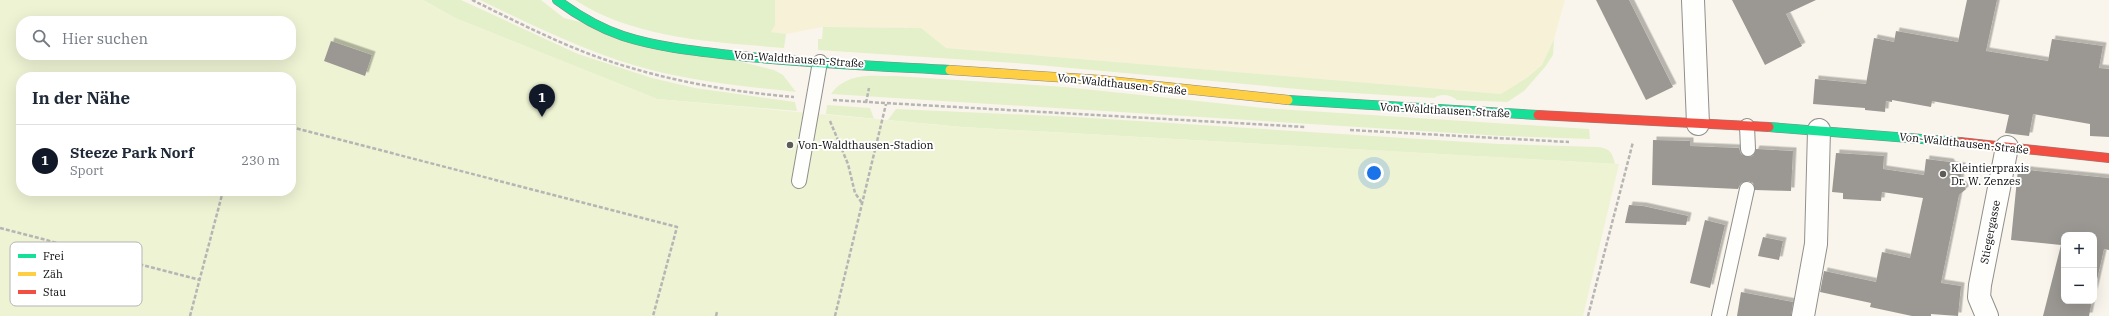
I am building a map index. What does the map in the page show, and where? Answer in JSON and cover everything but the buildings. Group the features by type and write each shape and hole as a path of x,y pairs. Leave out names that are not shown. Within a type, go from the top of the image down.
{"street":[{"name":"Von-Waldthausen-Straße","path":"557,0 570,10 595,24 623,36 649,42 724,54 820,62 1092,80 1225,95 1319,103 1820,130 2109,158"},
{"path":"1693,0 1698,124"},
{"path":"1804,316 1816,244 1820,130"},
{"name":"Stiegergasse","path":"1987,316 1982,307 1980,286 2006,147"}],"lane":[{"path":"799,181 804,163 820,62"},
{"path":"1747,126 1748,149"},
{"path":"1719,316 1747,189"}],"path":[{"path":"472,0 580,50 639,70 696,84 746,92 866,103 1308,128"},
{"path":"866,103 870,82"},
{"path":"814,98 829,119 839,139 848,164 855,193 862,204"},
{"path":"835,316 886,104"},
{"path":"296,127 676,227 653,316"},
{"path":"1346,130 1571,142"},
{"path":"1588,316 1633,141 1625,142"},
{"path":"190,316 221,196"},
{"path":"0,228 54,242"},
{"path":"142,265 200,280"}],"shaded area":[{"path":"775,0 1565,0 1554,39 1542,65 1528,77 1501,94 946,48 921,28 823,27 786,34 771,32 775,25"}],"green space":[{"name":"Von-Waldthausen-Stadion","path":"0,0 423,0 455,18 657,99 962,127 1619,164 1583,316 0,316"},
{"path":"423,0 461,0 578,54 652,78 695,88 795,102 797,111 657,99 455,18"},
{"path":"480,0 541,0 564,18 774,70 783,75 796,92 707,81 672,75 632,65 566,40"},
{"path":"575,0 775,0 775,25 771,32 786,34 784,48 703,40 649,31 598,13"},
{"path":"823,27 921,28 946,48 1501,94 1528,77 1542,65 1554,39 1553,55 1545,67 1524,91 1507,102 1457,100 1446,95 1434,98 1320,91 1015,63 818,50 818,39 822,39"},
{"path":"869,76 896,76 1065,87 1264,108 1589,129 1590,139 1502,136 831,94 844,82 852,79"},
{"path":"827,105 870,108 874,119 826,114"},
{"path":"896,109 1075,117 1499,144 1597,147 1605,148 1610,151 1615,164 962,127 888,120"}],"traffic: fast":[{"path":"557,0 580,16 605,29 636,40 663,46 757,58 950,70"},
{"path":"1288,100 1538,115"},
{"path":"1769,127 1960,142"}],"traffic: slow":[{"path":"950,70 1100,80 1288,100"}],"traffic: jam":[{"path":"1538,115 1769,127"},
{"path":"1960,142 2109,158"}],"place":[{"name":"Steeze Park Norf","path":"542,117"},
{"name":"Von-Waldthausen-Stadion","path":"790,145"},
{"name":"Kleintierpraxis Dr. W. Zenzes","path":"1943,174"}]}
